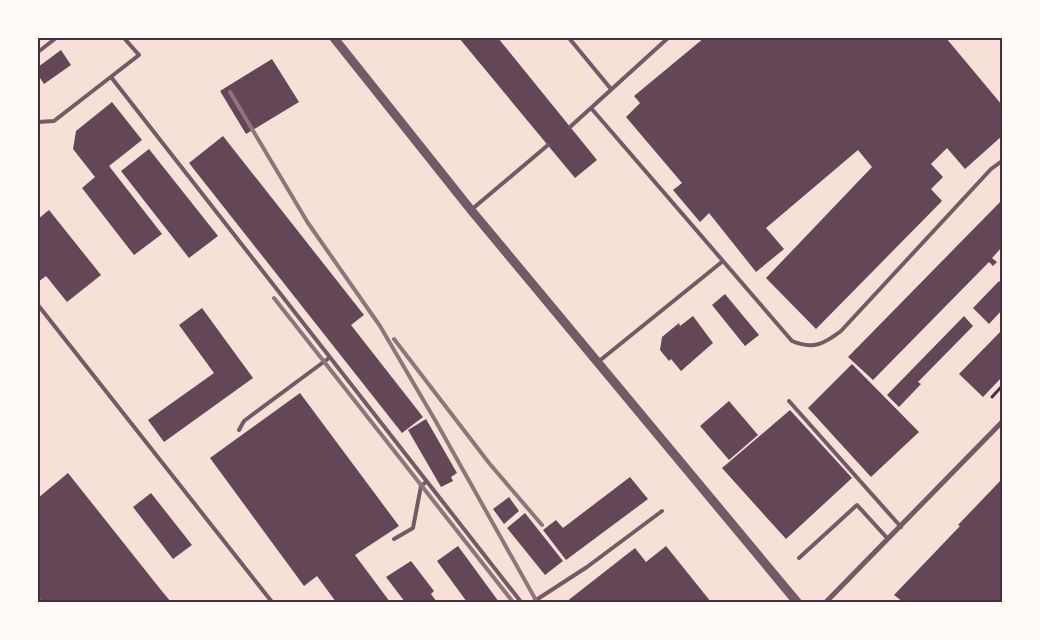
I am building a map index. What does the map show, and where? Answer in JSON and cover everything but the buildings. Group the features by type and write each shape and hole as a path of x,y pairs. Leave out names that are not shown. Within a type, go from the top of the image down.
{"street":[{"path":"334,38 471,210 798,602"},
{"path":"826,602 1002,422"}],"lane":[{"path":"38,52 56,38"},
{"path":"38,122 54,121 139,55 124,38"},
{"path":"569,38 611,89"},
{"path":"570,127 668,38"},
{"path":"111,77 521,602"},
{"path":"591,108 792,341 802,346 816,346 830,340 841,331 985,176 1002,161"},
{"path":"471,210 548,144"},
{"path":"598,362 723,261"},
{"path":"38,305 272,602"},
{"path":"239,430 244,421 329,358"},
{"path":"789,401 900,527"},
{"path":"394,540 413,528 421,486 426,482"},
{"path":"799,558 857,506 888,539"},
{"path":"533,602 587,567 662,511"}],"path":[{"path":"992,397 1002,386"}],"railway":[{"path":"230,92 308,223 380,326 537,602"},
{"path":"274,298 513,602"},
{"path":"394,339 489,463 542,525"}]}
